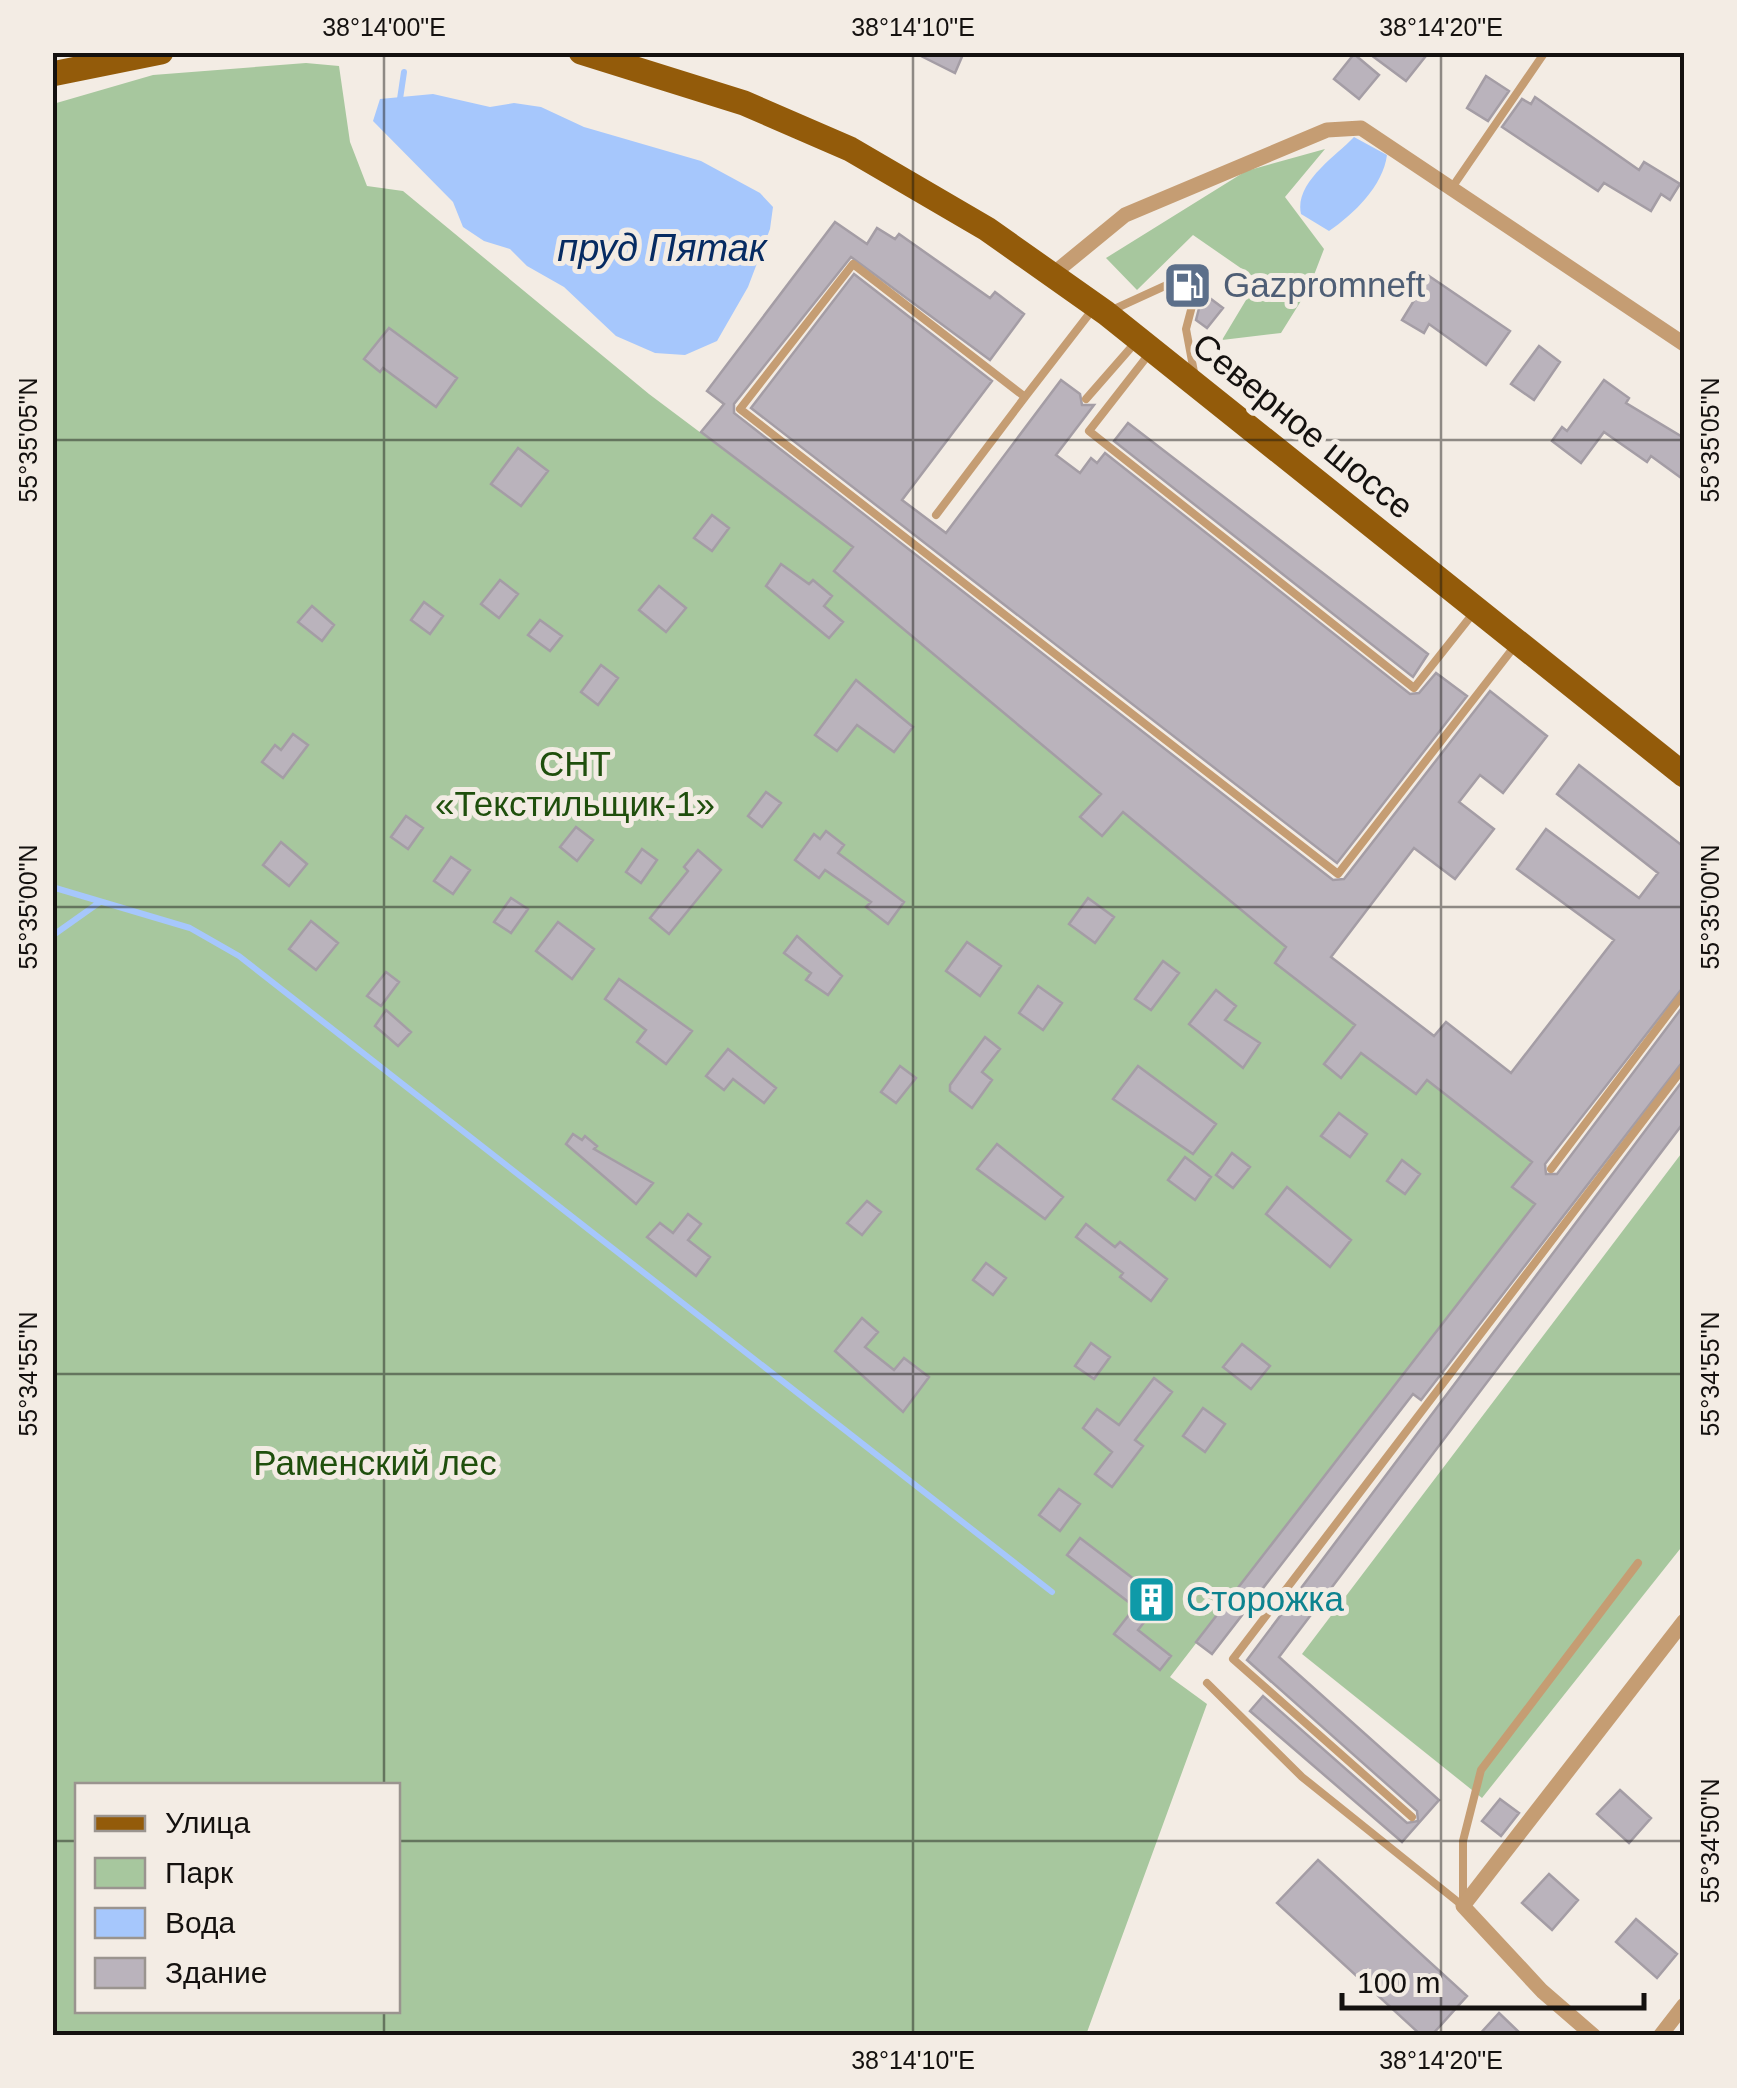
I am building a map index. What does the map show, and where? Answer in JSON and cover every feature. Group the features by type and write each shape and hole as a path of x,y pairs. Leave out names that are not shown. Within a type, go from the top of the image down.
{"main road":[{"path":"52,74 161,52"},
{"name":"Северное шоссе","path":"581,52 744,104 850,148 901,176 1053,274 1684,775"}],"street":[{"path":"1053,274 1125,215 1327,130 1360,128 1684,344"},
{"path":"1594,2036 1542,1991 1463,1906 1684,1621"},
{"path":"1660,2036 1684,2004"}],"lane":[{"path":"1450,191 1544,52"},
{"path":"1025,397 854,264 740,410 1338,874 1518,642"},
{"path":"936,515 1025,397 1101,309 1180,279 1196,291 1186,330 1196,386"},
{"path":"1086,399 1145,345"},
{"path":"1145,345 1089,430 1120,455 1414,688 1477,610"},
{"path":"1551,1168 1684,993"},
{"path":"1412,1817 1233,1660 1684,1068"},
{"path":"1463,1906 1463,1841 1481,1770 1638,1562"},
{"path":"1207,1682 1302,1777 1463,1906"}],"green space":[{"path":"306,63 339,66 350,142 367,186 403,191 649,394 853,547 834,572 1286,947 1276,964 1555,1179 1170,1677 1207,1704 1086,2035 53,2036 53,104 153,75"},
{"path":"1325,149 1285,197 1324,249 1309,288 1281,333 1222,340 1258,280 1193,235 1137,290 1106,258 1246,171"},
{"path":"1684,1150 1684,1544 1482,1798 1302,1654"}],"water":[{"name":"пруд Пятак","path":"433,94 490,107 514,103 541,107 584,127 701,161 760,193 773,207 770,229 748,287 717,341 685,355 655,353 616,336 564,287 527,266 510,249 484,241 463,227 453,202 373,121 380,99"},
{"path":"1354,137 1387,155 1380,178 1366,198 1329,231 1301,214 1300,203 1318,171"}],"building":[{"path":"913,52 964,52 955,73"},
{"path":"1367,52 1429,52 1406,81"},
{"path":"1354,54 1379,75 1359,99 1334,79"},
{"path":"1486,76 1509,91 1488,121 1467,108"},
{"path":"1535,97 1639,170 1644,162 1680,184 1670,200 1661,194 1651,211 1604,183 1598,191 1502,127 1522,99 1531,104"},
{"path":"835,222 867,244 877,228 895,239 899,234 990,298 995,292 1024,314 990,360 851,257 734,404 734,413 1333,880 1344,879 1490,691 1547,736 1503,793 1480,775 1459,802 1494,829 1455,879 1414,848 1331,957 1434,1036 1446,1022 1511,1073 1614,940 1517,869 1546,829 1639,898 1658,873 1557,794 1579,765 1684,847 1684,986 1545,1164 1546,1174 1557,1174 1684,1005 1684,1060 1421,1400 1413,1394 1212,1654 1196,1642 1535,1204 1512,1187 1532,1162 1427,1080 1416,1094 1361,1053 1341,1078 1324,1064 1355,1025 1275,963 1286,947 1123,812 1102,836 1080,817 1101,794 834,571 853,547 701,432 724,404 707,391"},
{"path":"854,274 992,381 902,500 946,533 1061,380 1080,394 1082,405 1094,405 1056,455 1080,473 1091,458 1097,463 1105,453 1410,694 1419,693 1436,673 1467,696 1337,863 751,408"},
{"path":"1429,276 1510,331 1486,365 1429,324 1424,333 1402,320"},
{"path":"1203,293 1223,308 1207,328 1196,320"},
{"path":"389,328 457,378 436,407 383,368 380,372 364,359"},
{"path":"1539,346 1560,362 1534,400 1511,384"},
{"path":"1604,380 1629,398 1626,403 1684,438 1684,480 1651,456 1647,462 1604,432 1581,463 1552,441 1562,427 1567,431"},
{"path":"1128,423 1428,654 1413,677 1114,441"},
{"path":"518,448 548,471 521,506 491,484"},
{"path":"712,515 729,528 712,551 694,538"},
{"path":"781,564 809,584 813,580 832,596 824,606 843,622 829,638 766,586"},
{"path":"500,580 518,594 499,618 481,604"},
{"path":"659,586 686,608 666,632 639,610"},
{"path":"424,602 443,616 430,634 411,620"},
{"path":"312,606 334,625 322,641 298,622"},
{"path":"540,620 562,636 550,651 528,635"},
{"path":"601,665 618,678 598,705 581,692"},
{"path":"856,680 913,727 894,752 857,725 837,751 815,735"},
{"path":"293,734 308,745 283,778 262,762 275,745 281,750"},
{"path":"766,792 781,803 762,827 748,816"},
{"path":"406,816 423,828 408,849 391,837"},
{"path":"576,827 593,840 577,861 560,847"},
{"path":"826,831 844,845 838,853 904,902 888,924 866,907 871,902 825,870 819,878 795,860 814,834 820,839"},
{"path":"281,842 307,864 289,886 263,865"},
{"path":"642,849 657,860 641,883 626,872"},
{"path":"698,850 721,870 669,934 650,918 688,871 684,867"},
{"path":"451,857 470,870 453,894 434,881"},
{"path":"511,898 528,909 511,933 494,922"},
{"path":"1088,898 1114,917 1095,943 1069,924"},
{"path":"311,921 338,943 316,970 289,949"},
{"path":"558,922 594,949 572,979 536,951"},
{"path":"797,936 842,976 828,995 806,980 811,973 784,953"},
{"path":"967,942 1001,966 980,996 946,971"},
{"path":"1163,961 1179,973 1151,1010 1135,999"},
{"path":"386,972 399,982 381,1006 367,996"},
{"path":"619,979 692,1031 666,1064 637,1042 646,1030 605,999"},
{"path":"1038,986 1062,1003 1043,1030 1019,1013"},
{"path":"1216,990 1236,1006 1225,1020 1260,1043 1243,1068 1189,1024"},
{"path":"386,1010 411,1032 398,1046 375,1026"},
{"path":"985,1037 1000,1049 982,1072 992,1080 972,1108 950,1091 950,1085"},
{"path":"728,1049 776,1088 764,1103 733,1079 724,1090 706,1076"},
{"path":"900,1066 916,1078 896,1103 881,1092"},
{"path":"1138,1066 1216,1124 1193,1154 1113,1099"},
{"path":"1684,1079 1684,1122 1279,1657 1439,1800 1402,1842 1250,1711 1263,1696 1407,1823 1418,1821 1417,1811 1247,1660"},
{"path":"1339,1113 1367,1134 1350,1157 1321,1136"},
{"path":"573,1134 582,1140 585,1136 597,1146 594,1149 653,1183 636,1204 566,1144"},
{"path":"997,1144 1063,1197 1045,1219 977,1169"},
{"path":"1232,1153 1250,1167 1233,1188 1216,1175"},
{"path":"1185,1157 1211,1177 1195,1200 1168,1180"},
{"path":"1402,1160 1420,1174 1405,1194 1387,1181"},
{"path":"1287,1187 1351,1240 1330,1267 1266,1214"},
{"path":"867,1201 881,1212 862,1235 847,1223"},
{"path":"688,1214 701,1224 688,1240 710,1257 696,1276 647,1237 660,1223 673,1233"},
{"path":"1086,1224 1115,1247 1120,1242 1167,1279 1151,1301 1120,1277 1123,1273 1076,1237"},
{"path":"986,1263 1006,1278 993,1295 973,1280"},
{"path":"862,1318 878,1332 865,1347 894,1370 904,1358 929,1377 903,1412 835,1351"},
{"path":"1091,1343 1110,1357 1094,1379 1075,1366"},
{"path":"1242,1344 1270,1366 1251,1389 1223,1367"},
{"path":"1154,1378 1172,1392 1135,1440 1143,1446 1112,1487 1095,1474 1112,1452 1083,1428 1097,1409 1119,1425"},
{"path":"1203,1408 1225,1424 1205,1452 1183,1436"},
{"path":"1059,1489 1080,1504 1060,1531 1039,1515"},
{"path":"1080,1538 1147,1589 1153,1582 1167,1593 1138,1630 1171,1656 1160,1670 1114,1634 1135,1607 1067,1555"},
{"path":"1620,1790 1651,1818 1629,1843 1597,1814"},
{"path":"1500,1799 1519,1813 1501,1836 1482,1821"},
{"path":"1318,1860 1467,1996 1431,2036 1422,2036 1277,1903"},
{"path":"1549,1874 1578,1900 1552,1930 1522,1903"},
{"path":"1636,1919 1677,1954 1657,1978 1616,1942"},
{"path":"1499,2013 1523,2036 1478,2036"}],"waterway":[{"path":"400,99 404,72"},
{"path":"52,887 190,928 239,956 1052,1592"},
{"path":"52,936 100,902"}],"place":[{"name":"Gazpromneft","path":"1188,285"},
{"name":"Сторожка","path":"1151,1599"}],"park label":[{"name":"СНТ «Текстильщик-1»","path":"575,784"},
{"name":"Раменский лес","path":"375,1463"}]}
